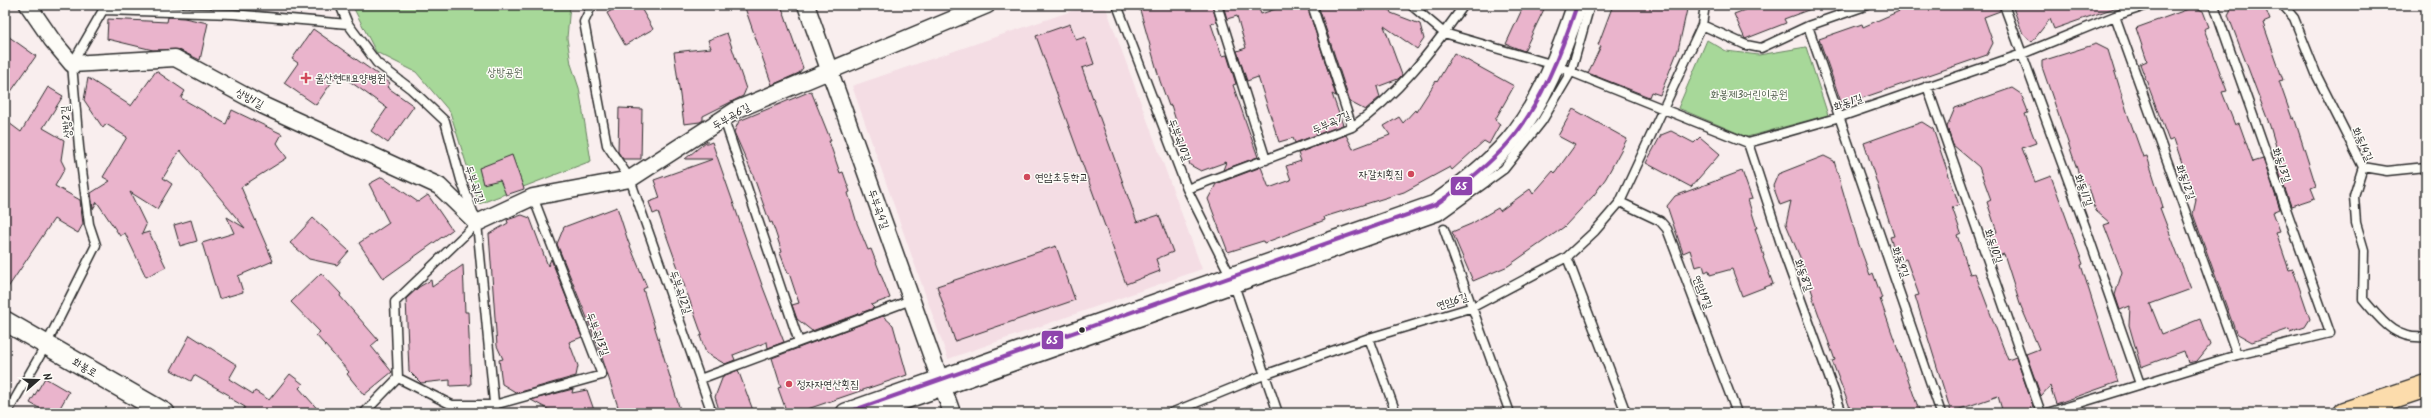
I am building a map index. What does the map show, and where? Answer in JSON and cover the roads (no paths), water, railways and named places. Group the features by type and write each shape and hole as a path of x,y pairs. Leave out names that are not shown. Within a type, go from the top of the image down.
{"highway":[{"path":"2345,413 2426,386"}],"street":[{"path":"28,5 52,40 72,64"},
{"name":"두부곡4길","path":"806,5 952,413"},
{"name":"두부곡6길","path":"477,223 533,197 630,179 738,109 987,5"},
{"path":"846,413 942,385 1234,284 1435,206 1495,157 1510,140 1539,98 1554,65 1577,5"},
{"name":"상방1길","path":"72,64 175,58 262,105 439,186 477,223"},
{"name":"화봉로","path":"5,321 165,413"}],"lane":[{"name":"두부곡1길","path":"340,5 348,24 377,64 411,89 445,121 461,180 477,223 495,409"},
{"name":"두부곡12길","path":"592,5 584,22 607,145 630,179 712,413"},
{"name":"두부곡10길","path":"1117,5 1187,189 1234,284 1278,413"},
{"path":"1216,5 1266,160"},
{"path":"1312,5 1352,127"},
{"path":"1411,5 1444,34 1554,65 1748,143"},
{"name":"두부곡7길","path":"1187,189 1352,127 1393,92 1444,34 1464,5"},
{"path":"1234,284 1439,216 1504,169 1542,121 1571,72 1590,5"},
{"name":"연암6길","path":"1170,413 1264,375 1369,338 1473,307 1567,257 1595,231 1620,202 1664,110 1702,25 1705,5"},
{"path":"1702,25 1746,45 1762,48 1808,26 1868,5"},
{"name":"화동11길","path":"2004,5 2086,229 2140,384"},
{"name":"화동1길","path":"1748,143 1840,117 2022,54 2115,16 2148,5"},
{"name":"화동13길","path":"2214,5 2330,333 2237,355"},
{"name":"화동14길","path":"2283,5 2294,18 2316,76 2363,167 2354,196 2356,223 2364,250 2363,299 2387,327 2412,338 2426,337"},
{"path":"72,64 105,8 233,14 348,24"},
{"name":"화동12길","path":"2115,16 2237,355"},
{"name":"화동9길","path":"1808,26 1941,413"},
{"name":"상방2길","path":"46,345 96,245 89,224 72,64"},
{"name":"화동10길","path":"1927,86 2041,413"},
{"path":"724,119 799,342"},
{"name":"화동8길","path":"1748,143 1786,259 1842,413"},
{"path":"2363,167 2387,171 2426,167"},
{"name":"두부곡13길","path":"495,409 602,375 533,197"},
{"name":"연암19길","path":"1620,202 1660,222 1667,230 1737,413"},
{"path":"364,413 398,378 395,302 477,223"},
{"path":"1444,229 1510,413"},
{"path":"1567,257 1626,413"},
{"path":"700,379 911,300"},
{"path":"1369,338 1396,413"},
{"path":"7,413 46,345"},
{"path":"2047,413 2237,355"},
{"path":"398,378 452,405 495,409"},
{"path":"882,413 942,385"}],"place":[{"name":"울산현대요양병원","path":"306,78"},
{"name":"자갈치횟집","path":"1411,174"},
{"name":"연암초등학교","path":"1027,177"},
{"name":"정자자연산횟집","path":"789,384"}],"park label":[{"name":"상방공원","path":"505,72"},
{"name":"화봉제3어린이공원","path":"1749,94"}]}
